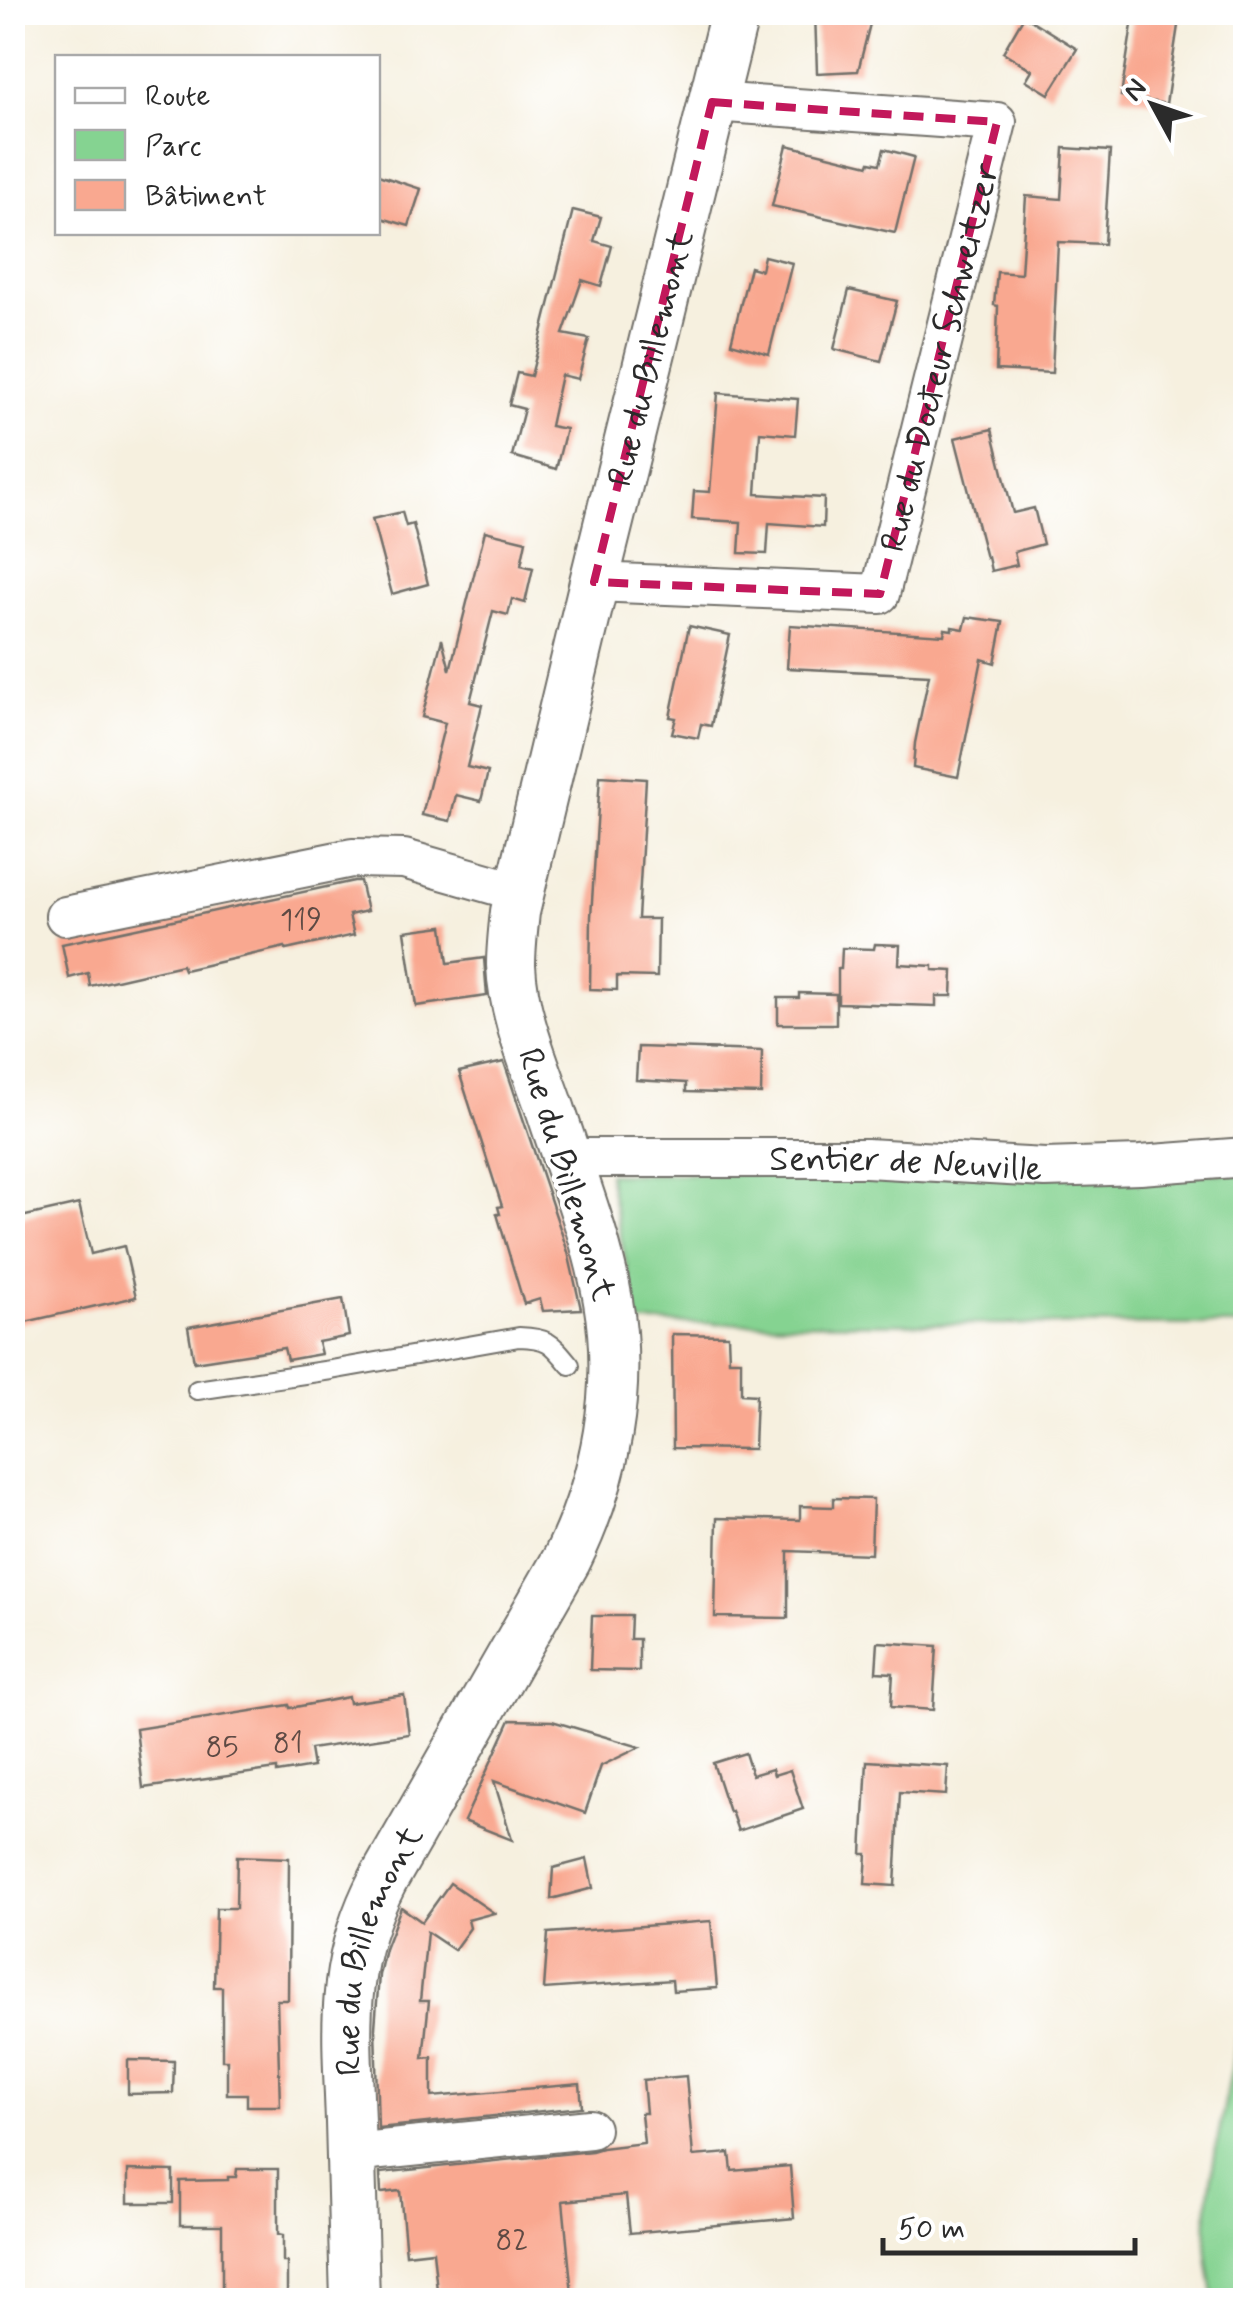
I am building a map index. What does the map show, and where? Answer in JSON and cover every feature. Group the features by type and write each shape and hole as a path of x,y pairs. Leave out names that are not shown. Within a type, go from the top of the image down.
{"street":[{"name":"Rue du Billemont","path":"354,2300 347,2028 354,1952 371,1904 567,1559 591,1504 605,1448 613,1365 608,1305 599,1260 514,991 512,936 518,892 735,12"},
{"name":"Rue du Docteur Schweitzer","path":"594,582 880,594 998,122 712,102"},
{"path":"65,916 352,858 404,860 518,892"},
{"name":"Sentier de Neuville","path":"566,1158 866,1158 1083,1168 1246,1157"},
{"path":"351,2154 590,2128"}],"lane":[{"path":"197,1390 519,1337 552,1342 570,1366"}],"highlighted area":[{"path":"712,102 997,122 880,594 594,582"}],"green space":[{"path":"1245,1173 1245,1325 638,1323 608,1174"},
{"path":"1245,1971 1245,2300 1214,2300 1206,2247 1208,2205"}],"building":[{"path":"815,12 873,12 858,71 817,73"},
{"path":"1134,12 1179,19 1166,104 1121,96"},
{"path":"1024,16 1077,49 1049,94 1026,80 1032,70 1003,52"},
{"path":"787,145 869,165 880,164 884,149 914,157 895,233 772,206"},
{"path":"1064,148 1110,151 1104,244 1058,242 1052,373 996,370 997,272 1021,274 1026,196 1061,199"},
{"path":"380,176 421,189 409,226 380,218"},
{"path":"573,210 601,217 594,241 612,246 601,286 582,280 563,334 589,339 578,379 561,375 550,426 566,429 556,469 512,456 524,409 509,405 517,373 531,376"},
{"path":"764,256 792,263 769,354 731,343 750,267 761,270"},
{"path":"849,290 897,301 881,361 834,349"},
{"path":"718,393 798,399 795,435 760,432 756,494 824,498 823,527 769,523 767,554 739,553 741,522 692,519 694,491 710,492"},
{"path":"992,429 1013,513 1034,508 1043,544 1014,552 1017,565 991,571 955,438"},
{"path":"402,512 406,526 413,524 428,584 392,594 372,519"},
{"path":"485,531 526,541 521,565 533,568 525,603 512,599 508,615 493,611 470,702 482,705 467,767 488,772 481,801 456,795 450,821 422,815 445,723 422,717 442,639 450,670"},
{"path":"967,617 1003,622 995,663 982,659 958,777 913,768 929,675 787,668 790,625 944,635 945,629 964,629"},
{"path":"689,626 730,635 711,726 701,724 698,738 672,733 676,718 670,717"},
{"path":"600,776 646,779 638,919 658,919 657,977 617,976 617,990 590,989"},
{"path":"360,881 367,911 349,915 354,935 184,970 182,965 90,986 88,973 69,978 62,944"},
{"path":"443,926 448,963 484,958 487,996 416,1006 405,931"},
{"path":"875,944 900,945 899,964 953,971 952,996 936,996 936,1006 838,1003 842,948 874,949"},
{"path":"799,993 836,994 836,1024 778,1024 778,998 799,998"},
{"path":"638,1047 762,1051 761,1094 686,1092 686,1083 636,1080"},
{"path":"504,1062 568,1252 581,1309 543,1311 540,1299 524,1304 497,1214 502,1206 459,1072"},
{"path":"79,1204 91,1254 124,1246 136,1297 12,1325 12,1219"},
{"path":"343,1299 349,1336 318,1342 321,1354 287,1360 284,1348 194,1362 188,1327"},
{"path":"672,1334 728,1335 729,1360 741,1360 741,1394 756,1395 754,1449 673,1448"},
{"path":"833,1498 873,1499 871,1554 788,1551 788,1618 715,1617 717,1518 800,1520 800,1506 833,1507"},
{"path":"592,1616 631,1616 630,1639 639,1639 639,1671 590,1670"},
{"path":"878,1642 937,1646 933,1710 891,1707 893,1673 876,1672"},
{"path":"404,1695 409,1734 310,1749 313,1767 143,1788 136,1729 348,1697 349,1703"},
{"path":"510,1720 552,1721 640,1747 601,1766 585,1813 494,1781 512,1840 464,1821"},
{"path":"745,1753 752,1775 772,1769 774,1775 790,1770 803,1809 738,1831 713,1763"},
{"path":"867,1761 948,1766 946,1795 900,1792 895,1886 865,1884 867,1854 862,1854"},
{"path":"237,1856 289,1858 288,2000 277,2000 280,2106 247,2106 247,2094 227,2094 227,2060 222,2060 222,1987 214,1987 216,1908 236,1908"},
{"path":"587,1859 593,1888 551,1899 553,1868"},
{"path":"450,1883 494,1913 468,1920 470,1928 454,1950 427,1932 420,2001 429,2001 423,2058 432,2057 432,2097 580,2084 582,2107 378,2128 375,2028 385,1949 401,1907 422,1922"},
{"path":"711,1921 717,1988 673,1991 672,1980 544,1989 548,1933"},
{"path":"128,2060 174,2061 173,2093 128,2094"},
{"path":"686,2076 693,2156 730,2153 732,2171 790,2166 794,2218 630,2233 626,2195 563,2201 572,2294 438,2300 433,2251 406,2254 400,2191 381,2193 380,2173 644,2143 643,2080"},
{"path":"237,2169 278,2169 278,2234 283,2235 283,2262 287,2262 287,2300 222,2300 222,2225 180,2225 180,2181 228,2180 236,2177"},
{"path":"128,2170 173,2171 173,2203 128,2203"}]}
